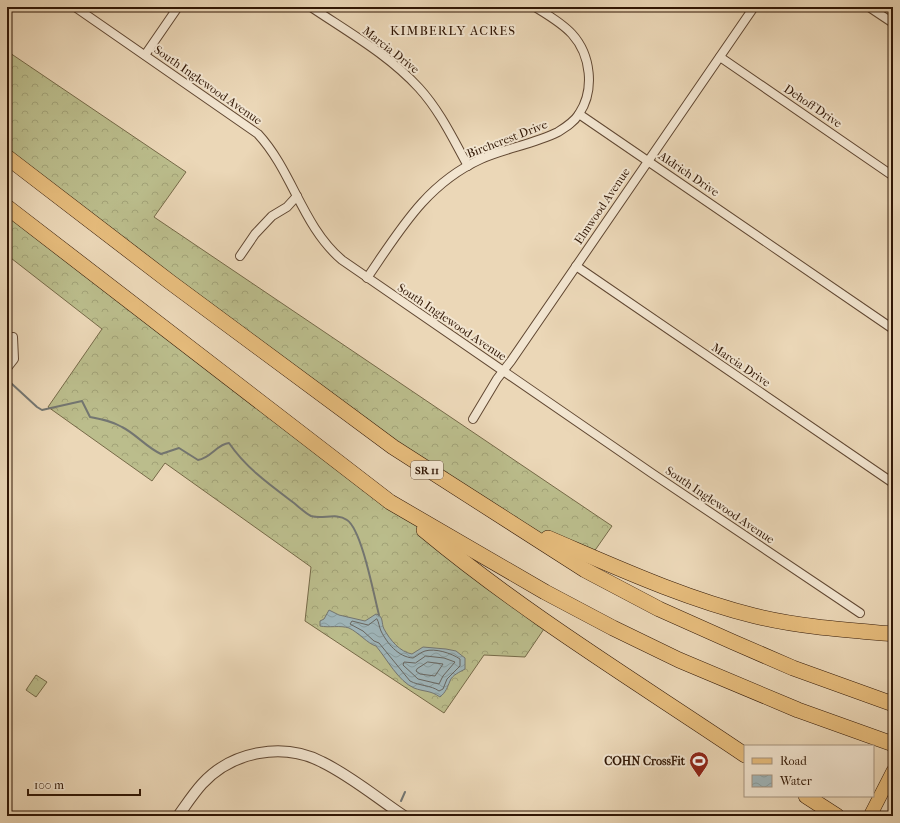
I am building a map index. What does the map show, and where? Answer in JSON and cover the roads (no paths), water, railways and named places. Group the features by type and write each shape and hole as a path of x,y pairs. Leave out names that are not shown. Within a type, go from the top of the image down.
{"highway":[{"name":"SR 11","path":"7,157 348,415 444,481 584,570 660,608 793,668 893,704"},
{"path":"7,207 390,502 468,567 744,754"},
{"path":"390,502 545,592 653,648 777,702 893,744"},
{"path":"509,521 655,583 726,608 783,622 812,627 893,634"},
{"path":"808,797 837,816"}],"main road":[{"path":"870,816 890,777"}],"street":[{"name":"South Inglewood Avenue","path":"75,7 258,134 277,157 314,229 326,245 342,260 757,545 860,613"},
{"path":"145,55 178,7"},
{"name":"Marcia Drive","path":"311,7 384,56 420,89 435,108 468,166"},
{"path":"536,7 569,31 583,50 588,68 589,82 587,94 579,114"},
{"name":"Elmwood Avenue","path":"473,419 754,7"},
{"path":"869,7 893,23"},
{"name":"Dehoff Drive","path":"720,57 893,176"},
{"name":"Birchcrest Drive","path":"367,278 420,204 442,182 468,166 489,156 552,135 570,124 579,114"},
{"name":"Aldrich Drive","path":"579,114 893,329"},
{"path":"240,256 255,234 272,216 287,207 297,196"},
{"name":"Marcia Drive","path":"576,266 893,483"},
{"path":"7,368 14,358 15,349 13,338"},
{"path":"178,816 202,784 219,769 250,755 272,751 295,753 322,761 404,816"}],"water":[{"path":"329,610 339,615 365,621 376,614 379,615 384,629 389,637 403,651 412,654 423,647 456,651 465,658 465,669 452,677 445,692 440,697 433,693 414,688 408,685 398,675 376,646 349,628 320,626 320,621 324,619"}],"waterway":[{"path":"12,384 42,410 82,401 90,417 106,420 118,425 161,454 179,448 198,460 207,457 221,446 229,443 243,460 267,483 311,516 334,516 347,520 358,536 371,579 379,615"},
{"path":"401,801 405,792"}],"place":[{"name":"COHN CrossFit","path":"699,778"}],"district":[{"name":"KIMBERLY ACRES","path":"453,30"}]}
